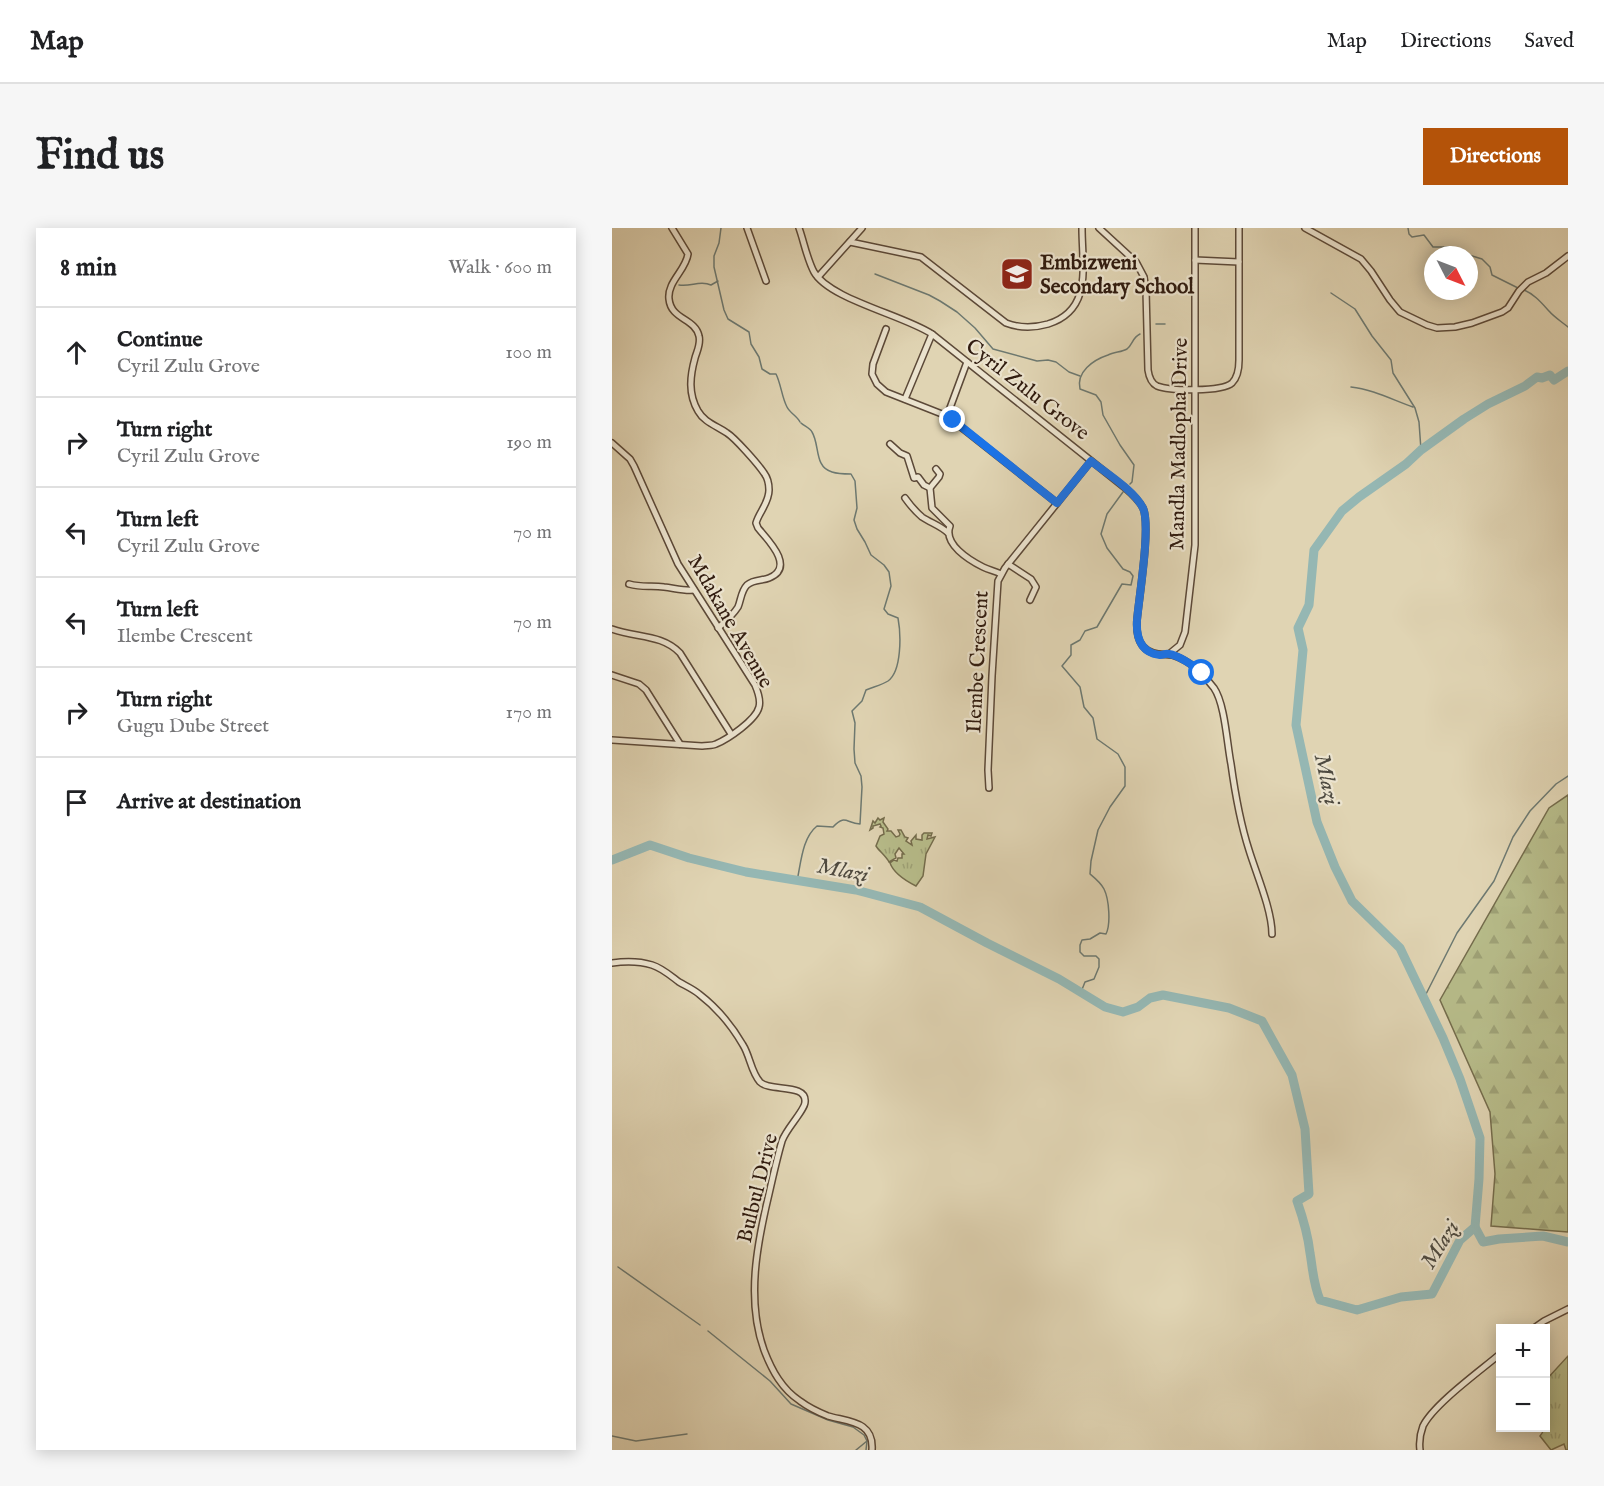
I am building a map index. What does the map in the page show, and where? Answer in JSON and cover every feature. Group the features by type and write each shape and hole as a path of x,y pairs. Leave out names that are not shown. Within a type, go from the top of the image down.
{"street":[{"path":"672,228 688,254 684,267 669,291 670,307 674,313 692,325 699,336 690,379 694,402 704,419 730,435 764,473 769,489 768,496 756,524 777,550 779,559 779,568 772,576 754,580 747,586 737,608 718,628"},
{"path":"747,228 766,281"},
{"path":"799,228 818,277 862,228"},
{"path":"850,242 921,257 1006,323 1031,327 1056,321 1070,312 1076,304 1082,291 1082,228"},
{"path":"1099,228 1136,262 1144,277 1150,380 1161,387 1196,389 1225,387 1231,384 1237,375 1239,228"},
{"name":"Mandla Madlopha Drive","path":"1169,654 1183,639 1192,574 1195,509 1195,228"},
{"path":"1305,228 1361,259 1400,312 1437,328 1472,324 1502,312 1508,308 1528,282 1546,273 1568,256"},
{"path":"1195,260 1239,262"},
{"name":"Cyril Zulu Grove","path":"818,277 833,290 915,323 932,334 1139,502 1143,509 1146,527 1137,634 1141,644 1150,652 1160,655 1169,654 1195,666 1219,697 1241,817 1248,848 1268,910 1272,934"},
{"path":"886,329 876,354 872,374 881,388 947,416 1057,503"},
{"path":"905,399 932,334"},
{"path":"947,416 967,362"},
{"name":"Mdakane Avenue","path":"612,443 630,459 634,466 673,555 755,685 760,705 756,714 747,723 714,745 612,740"},
{"path":"890,444 907,456 914,478 918,477 924,485 930,488"},
{"name":"Ilembe Crescent","path":"989,788 998,581 1008,564 1091,461"},
{"path":"936,469 940,474 930,488 932,508 950,526 948,533"},
{"path":"905,498 922,516 942,527 948,533 952,544 963,555 984,568 1001,574"},
{"path":"1008,564 1031,579 1035,587 1030,600"},
{"path":"629,584 694,590"},
{"path":"612,629 658,639 676,648 731,734"},
{"path":"612,675 639,684 646,690 680,744"},
{"name":"Bulbul Drive","path":"612,963 627,961 651,965 699,994 712,1005 737,1035 745,1047 754,1073 760,1082 770,1087 794,1090 805,1097 804,1107 789,1126 783,1139 764,1212 755,1272 755,1304 759,1328 768,1362 782,1386 810,1408 866,1428 871,1437 872,1450"},
{"path":"1542,1324 1568,1309"},
{"path":"1420,1450 1421,1432 1430,1416 1496,1357"}],"green space":[{"path":"1568,795 1568,1232 1491,1226 1495,1174 1490,1112 1440,1000 1549,808"},
{"path":"878,818 880,820 884,818 883,822 887,831 891,831 896,837 900,834 898,830 901,830 908,838 906,841 912,845 911,841 916,835 916,839 922,840 924,833 932,833 927,839 935,837 926,854 923,876 916,886 897,874 890,863 902,858 904,854 899,848 895,854 896,858 889,862 876,846 880,836 884,834 883,828 880,824 873,826 870,830 873,821 875,823"},
{"path":"1568,1356 1568,1450 1564,1444 1551,1450 1540,1436 1542,1432 1550,1432 1550,1376"}],"waterway":[{"path":"721,228 714,256 714,267 724,310 728,319 749,332 751,344 759,357 762,369 770,374 776,374 787,407 800,422"},
{"path":"1408,228 1412,237 1424,235 1433,247 1452,247 1482,259 1490,267 1492,275 1518,288"},
{"path":"875,274 940,301 975,328 993,349 1037,361 1056,362 1069,372 1080,376"},
{"path":"679,285 703,283 711,285 718,281"},
{"path":"1522,289 1537,298 1568,327"},
{"path":"1331,293 1355,309 1391,360 1393,373 1415,408 1419,422 1421,450"},
{"path":"1156,324 1165,324"},
{"path":"1130,484 1134,465 1103,415 1101,402 1096,395 1080,389 1079,383 1083,372 1091,363 1127,349 1135,337 1140,334"},
{"name":"Mlazi","path":"612,860 650,845 689,858 746,872 856,890 920,907 1059,979 1105,1007 1123,1012 1138,1007 1150,998 1163,995 1229,1008 1262,1021 1292,1075 1305,1129 1309,1194 1297,1201 1307,1233 1320,1300 1357,1310 1401,1297 1432,1294 1460,1240 1475,1227 1480,1138 1443,1038 1400,948 1352,901 1317,822 1296,725 1303,650 1298,628 1309,605 1314,550 1342,511 1406,464 1421,450 1488,404 1525,386 1537,377 1550,375 1554,380 1568,371"},
{"path":"1351,387 1375,392 1413,407"},
{"path":"797,881 805,844 817,826 833,827 843,820 860,824 862,787 861,776 855,763 855,723 852,711 862,701 866,690 888,681 893,676 898,661 900,642 898,618 888,614 884,609 891,586 889,572 871,555 854,520 857,508 855,481 851,474 832,472 822,465 812,432 801,423"},
{"path":"1081,992 1085,982 1094,979 1099,967 1099,959 1096,956 1084,956 1080,952 1080,945 1082,940 1090,939 1100,933 1106,934 1109,912 1106,893 1090,874 1091,861 1098,830 1110,807 1125,786 1125,767 1118,754 1097,739 1093,718 1084,707 1080,687 1062,666 1071,655 1071,645 1080,640 1085,631 1097,627 1122,584 1131,585 1133,576 1123,569 1107,548 1101,534 1107,514 1123,492"},
{"path":"1424,998 1457,933 1494,881 1513,837 1530,811 1556,784 1568,776"},
{"path":"1475,1227 1483,1242 1543,1236 1568,1242"},
{"path":"618,1267 700,1325"},
{"path":"708,1331 770,1381 791,1404 828,1420 853,1427 864,1435 867,1441 866,1450"},
{"path":"612,1436 636,1441 687,1434"},
{"path":"856,1450 867,1441"}],"place":[{"name":"Embizweni Secondary School","path":"1017,274"}],"route":[{"path":"953,420 1057,503 1091,461 1139,502 1143,509 1146,527 1137,620 1138,639 1150,652 1160,655 1169,654 1195,666 1202,673"}]}
